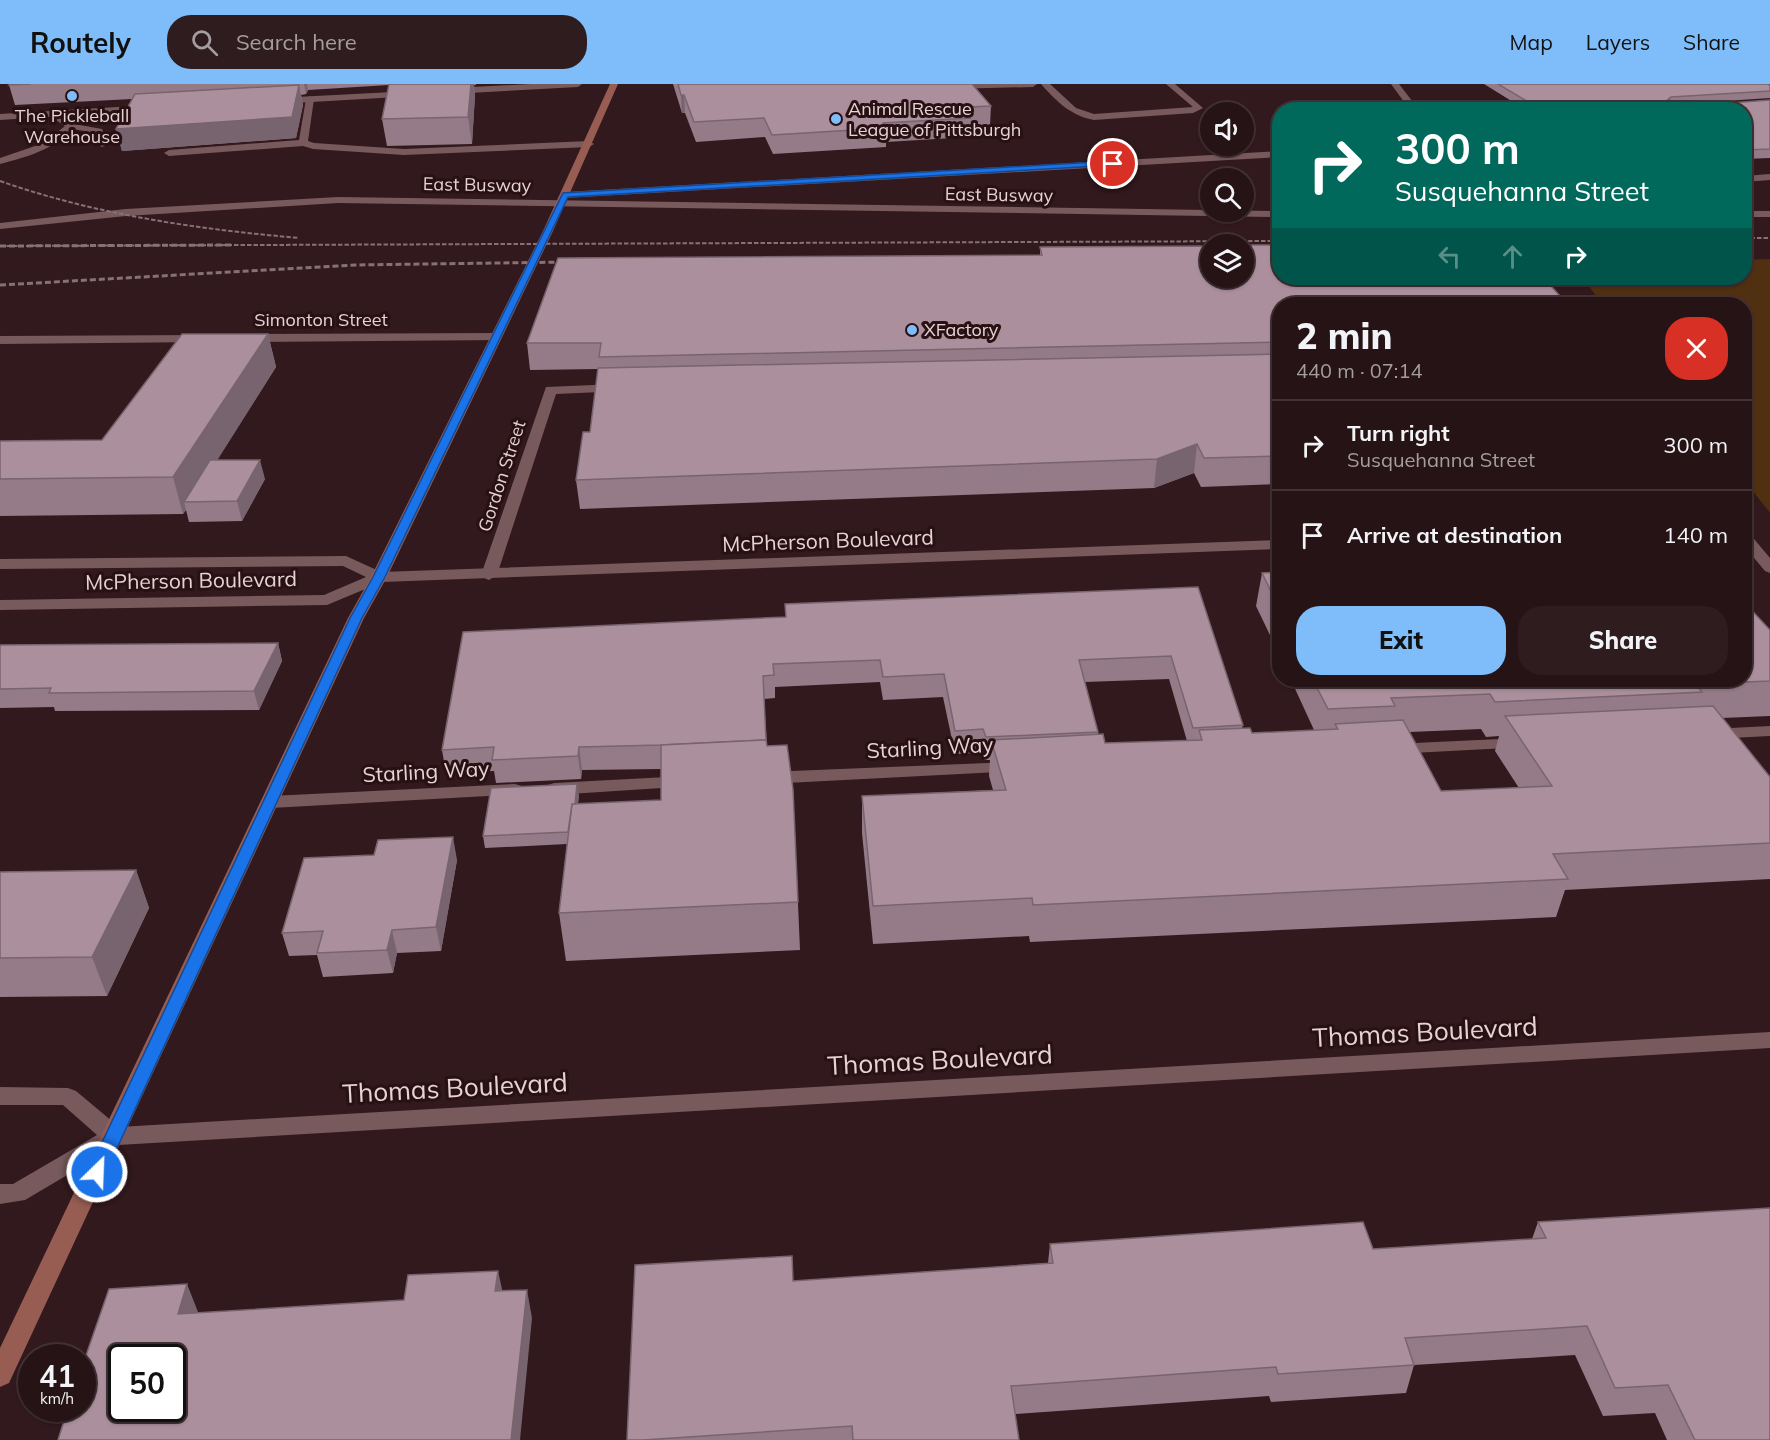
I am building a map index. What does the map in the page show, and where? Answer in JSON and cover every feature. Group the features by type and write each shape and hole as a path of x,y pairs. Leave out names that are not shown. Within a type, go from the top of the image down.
{"main road":[{"path":"0,1375 356,618 379,577 497,336 589,144 614,84"}],"street":[{"path":"439,92 578,84"},
{"path":"933,86 1033,84"},
{"path":"1045,84 1082,116 1094,117 1199,108 1170,84"},
{"path":"1395,84 1409,102"},
{"path":"263,102 427,93"},
{"path":"303,143 310,99"},
{"path":"0,117 158,108"},
{"path":"52,114 71,126 99,132 104,145"},
{"path":"0,161 59,140 71,126"},
{"path":"169,153 303,143 313,146 404,152 589,144"},
{"path":"565,195 1272,154"},
{"path":"1752,178 1770,177"},
{"name":"East Busway","path":"0,225 204,206 338,200 1017,212 1272,214"},
{"path":"1752,214 1770,214"},
{"name":"Simonton Street","path":"0,340 497,336"},
{"name":"Gordon Street","path":"489,575 551,390 634,388"},
{"name":"McPherson Boulevard","path":"0,605 327,600 379,577 489,575 1272,544"},
{"path":"1752,546 1770,568"},
{"name":"McPherson Boulevard","path":"0,564 346,561 379,577"},
{"path":"1698,734 1770,731"},
{"path":"1375,750 1542,742"},
{"name":"Starling Way","path":"752,779 1027,766"},
{"name":"Starling Way","path":"271,802 704,782"},
{"name":"Thomas Boulevard","path":"0,1194 17,1193 114,1136 1770,1041"},
{"path":"0,1096 68,1097 114,1136"}],"shaded area":[{"path":"1770,259 1770,513 1752,490 1752,297 1597,297 1588,285 1752,285 1752,260"}],"building":[{"path":"389,84 471,84 468,117 382,119"},
{"path":"678,84 972,84 991,106 970,107 973,111 965,111 970,118 883,123 886,128 772,135 764,118 694,122"},
{"path":"1498,84 1770,85 1770,91 1671,97 1665,102 1528,102"},
{"path":"299,85 292,117 116,129 135,94"},
{"path":"1770,100 1770,149 1752,150 1752,102 1744,102"},
{"name":"XFactory","path":"1254,245 1272,245 1272,285 1550,285 1561,297 1272,297 1272,342 599,357 601,343 527,343 558,258 1042,255 1040,247 1200,246 1200,288 1254,288"},
{"path":"182,334 268,334 173,477 0,479 0,441 102,440"},
{"path":"1272,354 1272,456 1204,458 1197,444 1157,459 576,480 583,432 590,432 598,368"},
{"path":"210,460 260,460 237,501 184,502"},
{"path":"1272,572 1272,594 1262,573"},
{"path":"1198,587 1243,725 1193,728 1171,656 1079,660 1098,732 986,737 983,729 955,731 944,674 883,677 880,660 773,664 774,675 763,676 766,740 579,747 578,756 492,760 494,747 442,750 463,632 786,617 785,604"},
{"path":"1752,611 1770,630 1770,681 1752,682"},
{"path":"278,643 254,691 49,693 51,688 0,689 0,645"},
{"path":"1317,687 1698,687 1702,692 1495,702 1490,694 1391,698 1395,706 1328,709"},
{"path":"1713,706 1770,777 1770,843 1553,854 1568,879 1033,905 1032,898 873,906 862,796 1006,790 991,740 1103,734 1105,743 1202,740 1199,730 1250,728 1252,733 1338,729 1335,724 1403,720 1441,791 1552,786 1505,716"},
{"path":"766,740 767,746 787,745 793,789 798,902 559,913 572,804 661,800 661,745"},
{"path":"577,784 568,832 483,836 491,788"},
{"path":"453,837 436,927 392,930 387,950 317,953 323,931 282,933 304,858 374,855 378,840"},
{"path":"136,870 92,957 0,958 0,872"},
{"path":"1770,1208 1770,1440 1695,1440 1668,1385 1615,1388 1587,1326 1405,1338 1414,1365 1278,1374 1276,1367 1011,1386 1019,1440 853,1440 852,1426 627,1440 635,1265 792,1256 793,1281 1053,1263 1050,1244 1363,1222 1373,1249 1546,1238 1538,1222"},
{"path":"498,1271 495,1291 527,1290 511,1440 58,1440 64,1422 96,1422 96,1344 90,1344 109,1289 187,1284 178,1314 404,1300 408,1275"}],"railway":[{"path":"0,181 110,212 185,225 299,238"},
{"path":"1752,238 1770,238"},
{"path":"231,245 0,246 1272,241"},
{"path":"0,285 355,265 572,262"}],"place":[{"name":"The Pickleball Warehouse","path":"72,96"},
{"name":"Animal Rescue League of Pittsburgh","path":"836,119"},
{"name":"XFactory","path":"912,330"}],"route":[{"path":"97,1172 356,618 379,577 565,195 1113,164"}]}
